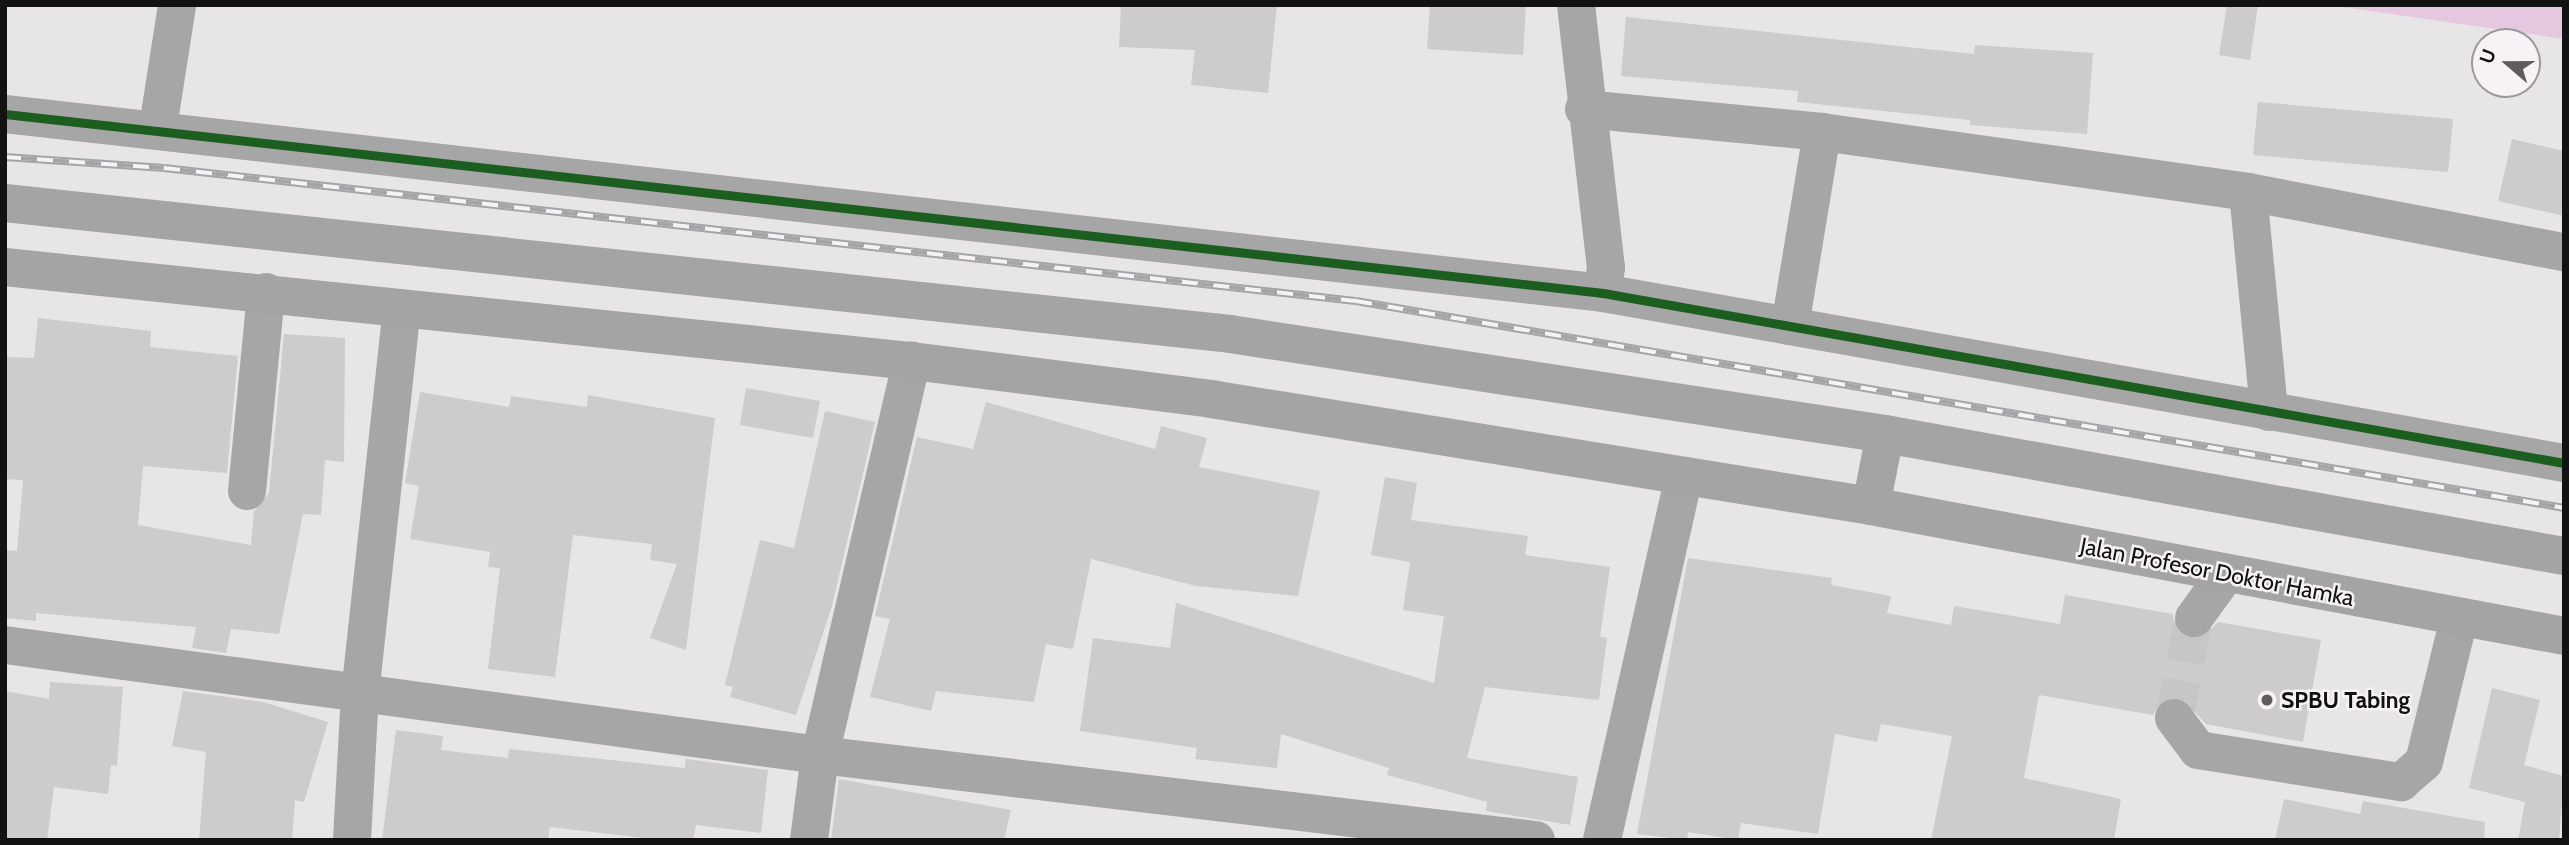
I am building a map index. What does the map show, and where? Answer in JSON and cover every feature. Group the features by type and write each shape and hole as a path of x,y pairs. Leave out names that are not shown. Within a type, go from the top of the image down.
{"highway":[{"path":"5,203 1230,334 1885,433 2564,556"},
{"path":"131,277 141,216"},
{"name":"Jalan Profesor Doktor Hamka","path":"5,267 131,277 402,308 912,360 1211,399 1871,506 2564,636"},
{"path":"1871,506 1885,433"}],"street":[{"path":"158,127 177,5"},
{"path":"1576,5 1584,109 1606,267 1603,293"},
{"path":"1584,109 1822,132 2248,192 2564,252"},
{"path":"5,114 158,127 1603,293 2564,463"},
{"path":"1790,326 1822,132"},
{"path":"2248,192 2269,412"},
{"path":"247,491 266,292"},
{"path":"352,840 360,694 402,308"},
{"path":"809,840 820,755 912,360"},
{"path":"1602,840 1684,476"},
{"path":"2194,618 2226,574"},
{"path":"2174,718 2198,750 2401,782 2424,762 2459,618"},
{"path":"5,645 820,755 1536,840"}],"shaded area":[{"path":"2329,5 2564,5 2564,39 2541,36 2541,28 2488,28"}],"building":[{"path":"1121,5 1277,5 1268,93 1191,85 1195,50 1119,47"},
{"path":"1430,5 1526,5 1523,55 1427,49"},
{"path":"2227,5 2258,5 2250,60 2219,55"},
{"path":"1626,17 1974,54 1975,45 2093,53 2087,134 1970,125 1970,120 1797,102 1798,91 1621,76"},
{"path":"2258,102 2453,119 2448,172 2253,155"},
{"path":"2512,139 2564,151 2564,216 2498,201"},
{"path":"38,318 151,331 150,347 238,356 227,473 143,466 138,525 251,545 254,511 269,493 284,334 345,338 344,462 325,460 321,515 303,514 279,634 231,629 226,653 192,648 196,627 36,613 36,621 5,618 5,550 17,551 23,480 5,479 5,357 34,358"},
{"path":"746,388 820,401 813,438 740,425"},
{"path":"420,392 509,407 511,396 587,407 588,395 715,418 686,650 650,638 677,564 650,560 652,544 573,535 555,677 488,669 500,568 488,567 490,552 410,539 419,486 405,483"},
{"path":"986,402 1155,449 1161,426 1207,438 1199,467 1320,491 1298,596 1196,586 1091,559 1073,649 1046,644 1034,702 936,691 931,711 870,697 890,619 875,616 917,437 973,449"},
{"path":"825,411 875,422 832,606 796,715 730,697 733,687 725,685 760,540 794,548"},
{"path":"1385,477 1417,483 1411,520 1528,536 1525,555 1610,567 1600,637 1607,638 1599,700 1485,687 1467,758 1578,777 1570,825 1486,811 1487,802 1387,775 1389,768 1281,734 1277,768 1195,759 1197,748 1080,731 1093,638 1170,648 1176,603 1434,683 1444,616 1403,610 1410,562 1371,555"},
{"path":"1688,558 1832,578 1831,585 1891,596 1887,613 1951,625 1954,606 2060,624 2065,595 2173,614 2174,627 2191,640 2203,638 2218,622 2321,640 2303,742 2206,724 2182,698 2161,700 2153,715 2039,695 2024,778 2121,799 2114,840 1931,840 1952,736 1881,724 1877,742 1835,734 1818,834 1741,823 1738,840 1688,832 1687,840 1637,834"},
{"path":"50,682 123,687 117,766 111,765 108,794 54,787 47,840 5,840 5,691 49,699"},
{"path":"2492,688 2540,700 2524,765 2564,776 2559,840 2518,840 2525,802 2469,788"},
{"path":"183,691 263,702 328,722 304,802 295,800 292,840 199,840 206,752 172,746"},
{"path":"396,730 443,736 441,750 508,758 509,749 685,768 686,759 768,770 761,833 696,825 693,840 660,840 550,827 548,840 382,840"},
{"path":"839,779 1011,810 1004,840 831,840"},
{"path":"2284,799 2360,814 2363,801 2485,822 2484,840 2275,840"}],"tunnel":[{"path":"2174,718 2194,618"}],"railway":[{"path":"5,157 164,168 1356,301 2564,508"}],"cycle path":[{"path":"5,114 1603,293 2564,463"}],"place":[{"name":"SPBU Tabing","path":"2267,700"}]}
